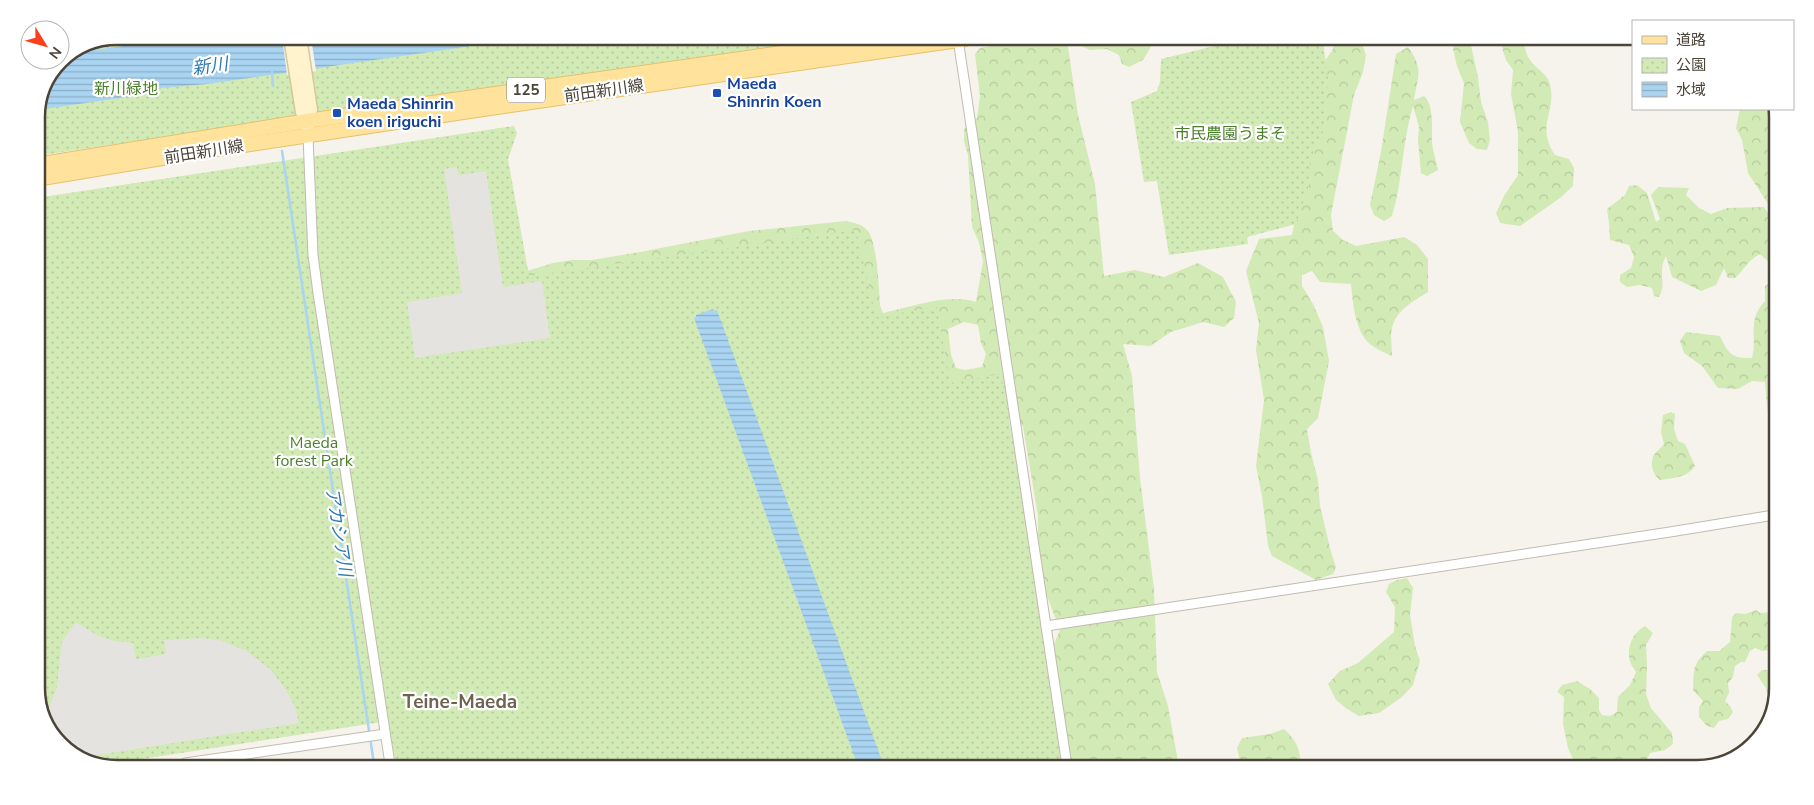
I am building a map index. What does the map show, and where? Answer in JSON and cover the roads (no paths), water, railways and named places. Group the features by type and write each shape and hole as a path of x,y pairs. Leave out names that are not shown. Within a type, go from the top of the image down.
{"main road":[{"name":"前田新川線","path":"45,163 307,115 834,45"},
{"name":"前田新川線","path":"45,178 308,136 927,45"}],"street":[{"path":"292,45 307,115"},
{"path":"301,45 307,115 313,255 383,734 389,760"},
{"path":"962,45 1066,760"},
{"path":"1046,626 1769,516"},
{"path":"206,760 383,734"}],"water":[{"name":"新川","path":"132,45 478,45 207,84 162,88 148,94 45,109 52,85 63,70 70,70 70,62 92,50"},
{"path":"713,309 714,311 717,310 882,760 856,760 694,318 696,315"}],"waterway":[{"name":"アカシア川","path":"272,72 273,86"},
{"name":"アカシア川","path":"282,151 373,760"}],"place":[{"name":"Maeda Shinrin Koen","path":"717,93"},
{"name":"Maeda Shinrin koen iriguchi","path":"337,113"}],"district":[{"name":"Teine-Maeda","path":"460,702"}],"park label":[{"name":"新川緑地","path":"126,89"},
{"name":"市民農園うまそ","path":"1230,134"},
{"name":"Maeda forest Park","path":"314,452"}]}
